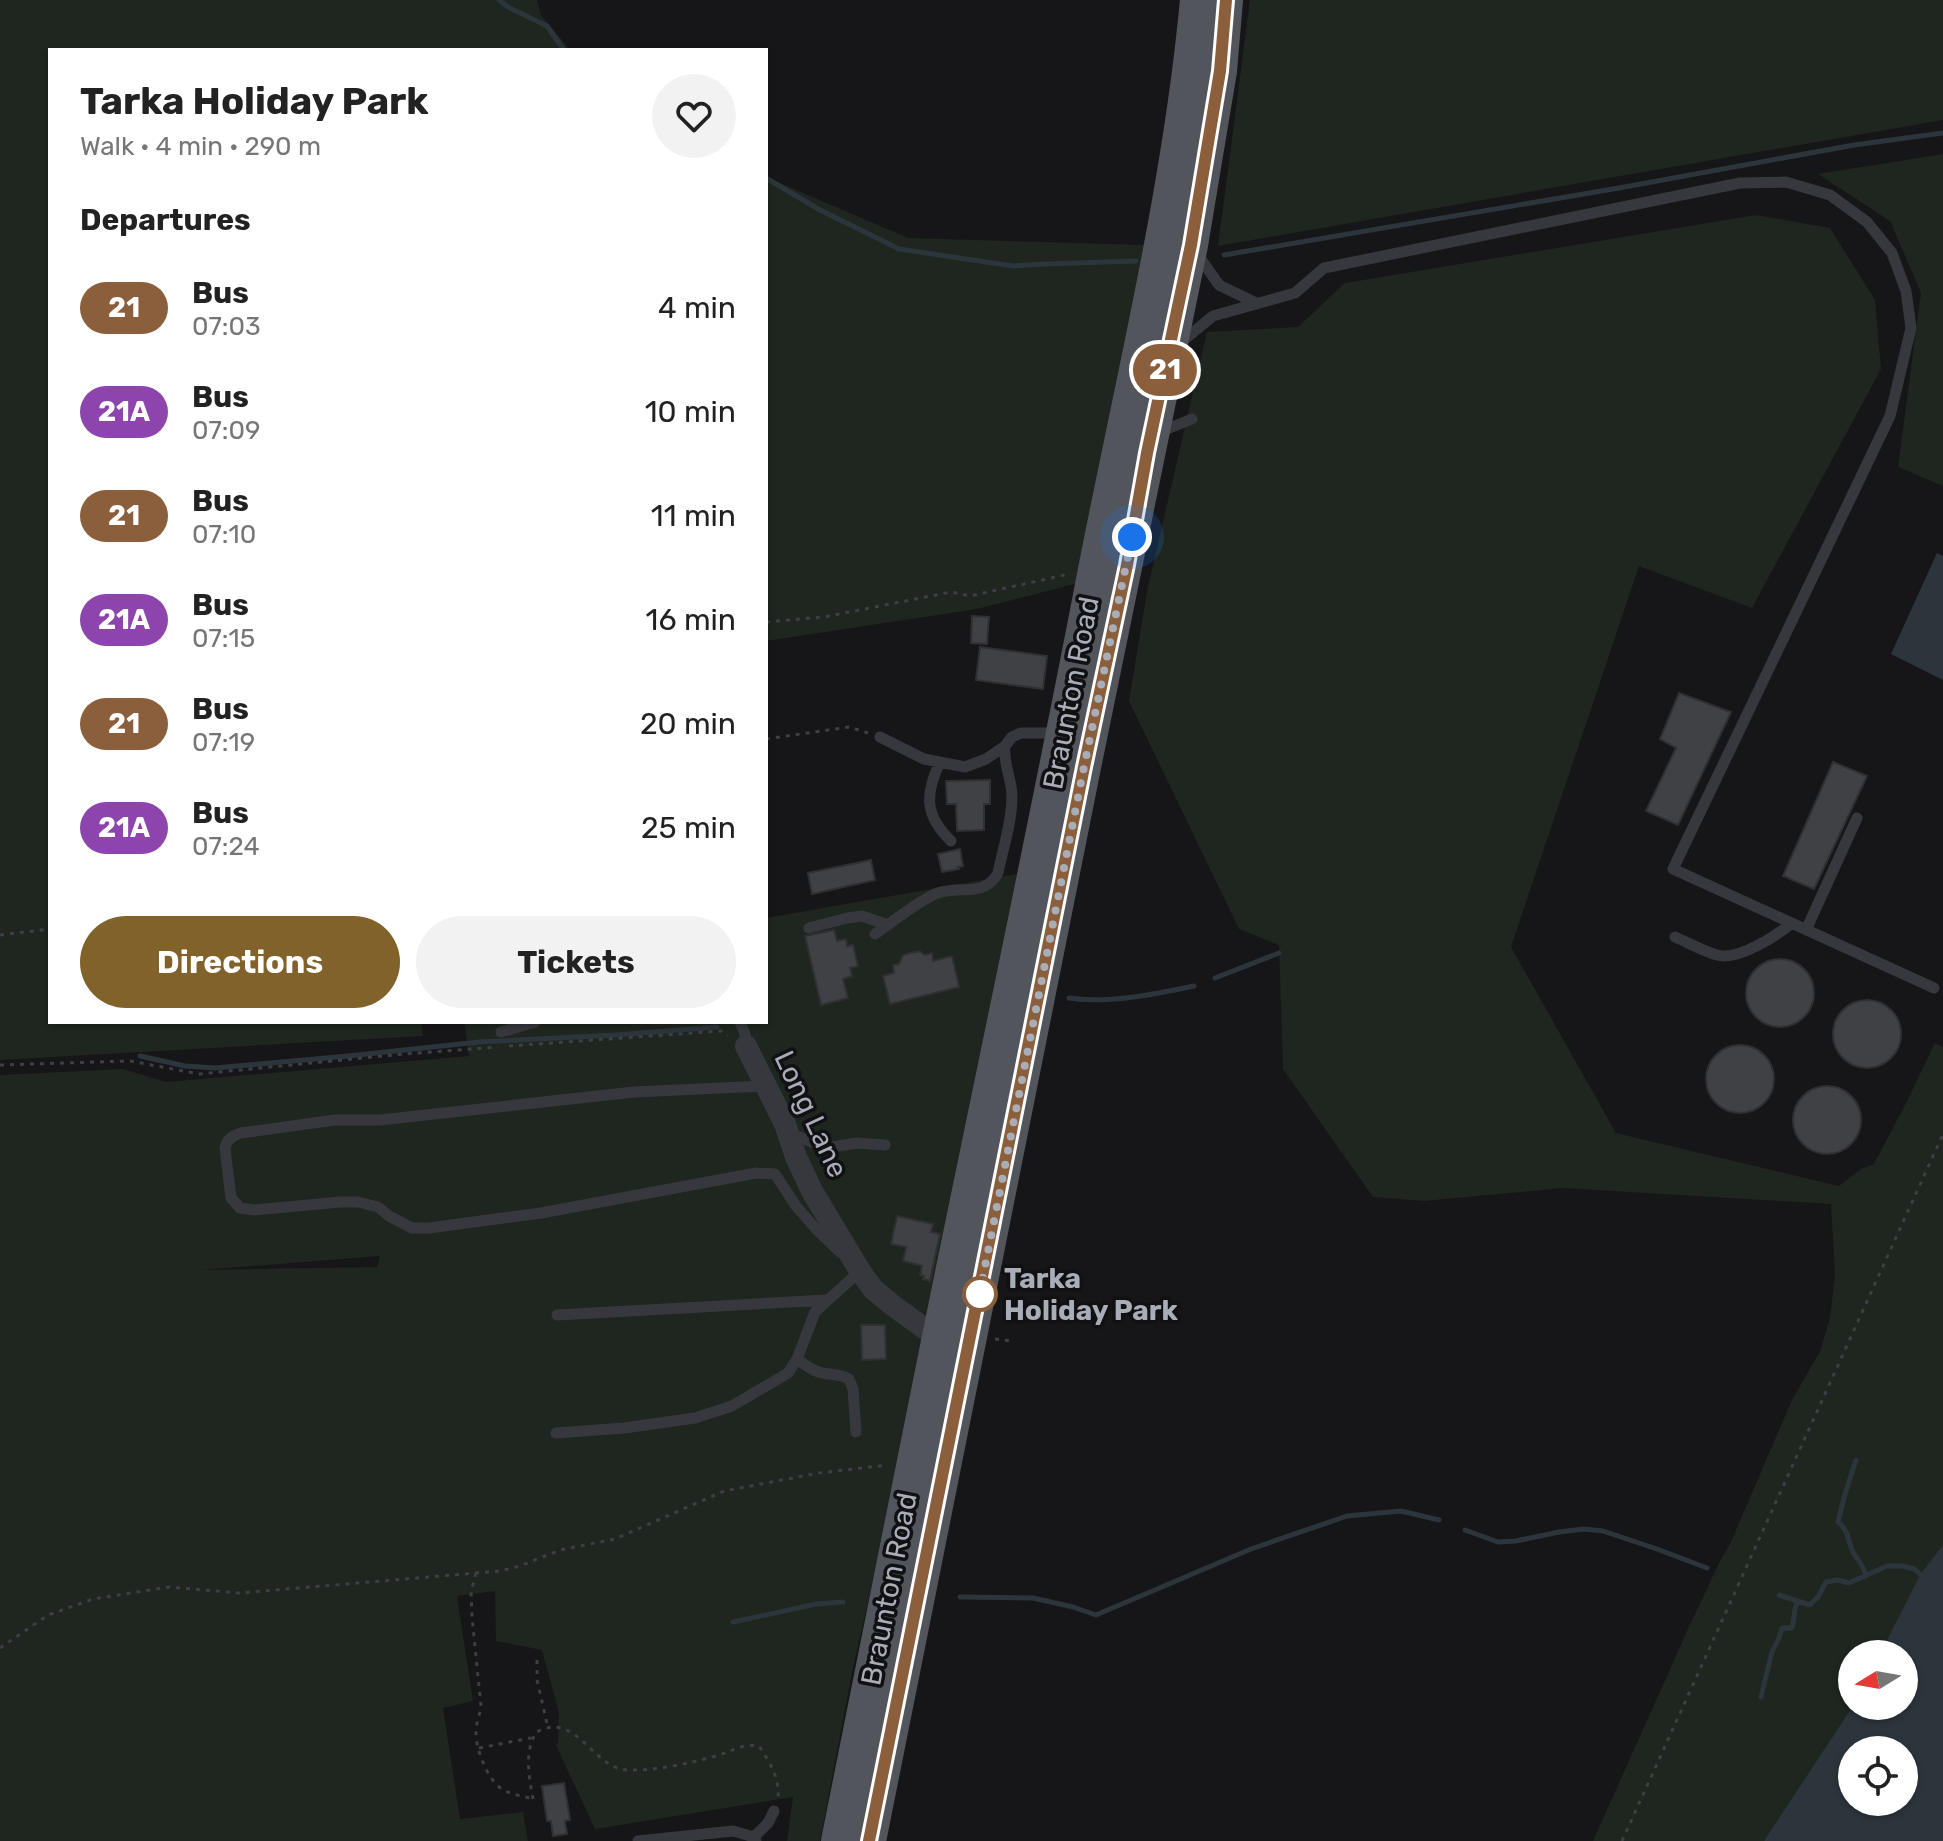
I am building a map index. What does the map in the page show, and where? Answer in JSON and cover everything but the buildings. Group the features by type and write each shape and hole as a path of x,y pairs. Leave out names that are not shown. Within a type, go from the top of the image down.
{"main road":[{"name":"Braunton Road","path":"869,1841 954,1340 1063,733 1166,220 1191,65 1197,0"},
{"name":"Braunton Road","path":"838,1841 914,1461 954,1340 1127,565 1191,245 1220,71 1226,0"}],"street":[{"name":"Long Lane","path":"746,1046 790,1136 812,1191 860,1271 873,1289 891,1304 954,1340"}],"lane":[{"path":"1170,351 1213,316 1295,293 1324,268 1740,183 1786,182 1830,195 1867,222 1892,253 1906,291 1911,328 1890,416 1673,869 1934,988"},
{"path":"1191,245 1219,285 1256,303"},
{"path":"1147,453 1167,429 1192,419"},
{"path":"880,737 924,759 965,767 986,759 1021,733 1063,733"},
{"path":"875,934 924,899 940,892 981,889 994,882 1011,803 1005,746"},
{"path":"940,762 928,794 932,816 951,841"},
{"path":"1806,930 1857,818"},
{"path":"809,928 862,916 888,925"},
{"path":"1675,937 1720,956 1750,950 1774,938 1792,923"},
{"path":"501,1032 528,1024"},
{"path":"741,1024 746,1046"},
{"path":"556,1433 695,1418 732,1406 788,1373 797,1359 815,1312 860,1271 816,1229 775,1174 756,1173 541,1213 412,1228 369,1203 340,1202 254,1210 240,1208 231,1198 226,1141 241,1133 335,1120 380,1120 634,1092 766,1086"},
{"path":"790,1136 832,1147 857,1143 885,1145"},
{"path":"557,1315 826,1300"},
{"path":"797,1359 811,1369 849,1379 853,1389 856,1432"},
{"path":"638,1841 733,1831 755,1839 774,1811"}],"path":[{"path":"768,622 824,617 951,592 970,596 1069,574"},
{"path":"768,739 849,727 880,737"},
{"path":"0,935 48,929"},
{"name":"Long Lane","path":"0,1065 130,1061 199,1074 404,1054 721,1031 746,1046"},
{"path":"1622,1841 1943,1134"},
{"path":"0,1648 48,1615 93,1599 169,1587 239,1593 500,1571 560,1550 615,1539 724,1491 819,1473 914,1461"},
{"path":"476,1573 471,1592 481,1706 475,1735 492,1781 500,1788 533,1799 528,1749 536,1732 553,1727 585,1743 608,1764 625,1770 688,1763 748,1744 759,1746 774,1771 777,1783 779,1795 774,1811"},
{"path":"537,1660 537,1680 548,1728"},
{"path":"479,1748 532,1738"}],"shaded area":[{"path":"0,0 537,0 541,15 568,48 48,48 48,1024 421,1024 423,1036 0,1060"},
{"path":"1250,0 1943,0 1943,120 1218,246"},
{"path":"1943,154 1943,486 1898,467 1921,293 1890,221 1818,174"},
{"path":"768,178 908,238 1144,245 1082,582 977,609 768,641"},
{"path":"1756,215 1830,228 1875,300 1881,369 1752,608 1639,566 1511,947 1616,1133 1839,1186 1861,1169 1874,1164 1935,1043 1943,1047 1943,1841 1593,1841 1688,1629 1730,1544 1792,1400 1820,1351 1830,1318 1835,1274 1831,1204 1563,1188 1424,1201 1373,1197 1283,1069 1279,945 1239,929 1129,701 1147,591 1207,332 1298,327 1345,283"},
{"path":"1937,553 1943,556 1943,680 1891,654"},
{"path":"1017,874 901,1457 853,1668 820,1841 787,1841 793,1797 595,1829 555,1743 558,1744 559,1713 542,1650 496,1641 495,1591 457,1596 473,1701 443,1708 460,1819 523,1812 528,1841 0,1841 0,1075 123,1069 166,1082 469,1056 464,1024 768,1024 768,918","holes":["380,1256 377,1267 202,1270"]},
{"path":"1943,1545 1943,1841 1764,1841 1844,1720 1918,1720 1918,1640 1887,1640 1920,1575"}],"waterway":[{"path":"499,0 547,26 563,48"},
{"path":"1224,255 1854,145 1943,133"},
{"path":"768,179 820,210 899,249 1013,266 1136,261"},
{"path":"1215,978 1279,953"},
{"path":"1069,998 1116,999 1194,986"},
{"path":"140,1056 185,1066 215,1068 479,1042 717,1027"},
{"path":"1856,1460 1838,1522 1866,1576"},
{"path":"960,1597 1033,1598 1096,1615 1251,1549 1347,1516 1401,1511 1439,1520"},
{"path":"1465,1530 1498,1542 1584,1529 1603,1531 1707,1568"},
{"path":"1779,1595 1810,1605 1826,1582 1838,1580 1849,1583 1887,1566 1914,1569 1925,1578"},
{"path":"1761,1697 1772,1652 1782,1628 1792,1628 1798,1601"},
{"path":"733,1622 816,1604 843,1602"}],"bus line":[{"name":"21","path":"869,1841 1191,245 1220,71 1226,0"}],"place":[{"name":"Tarka Holiday Park","path":"980,1294"}],"route":[{"path":"980,1294 977,1307 1132,537"}]}
